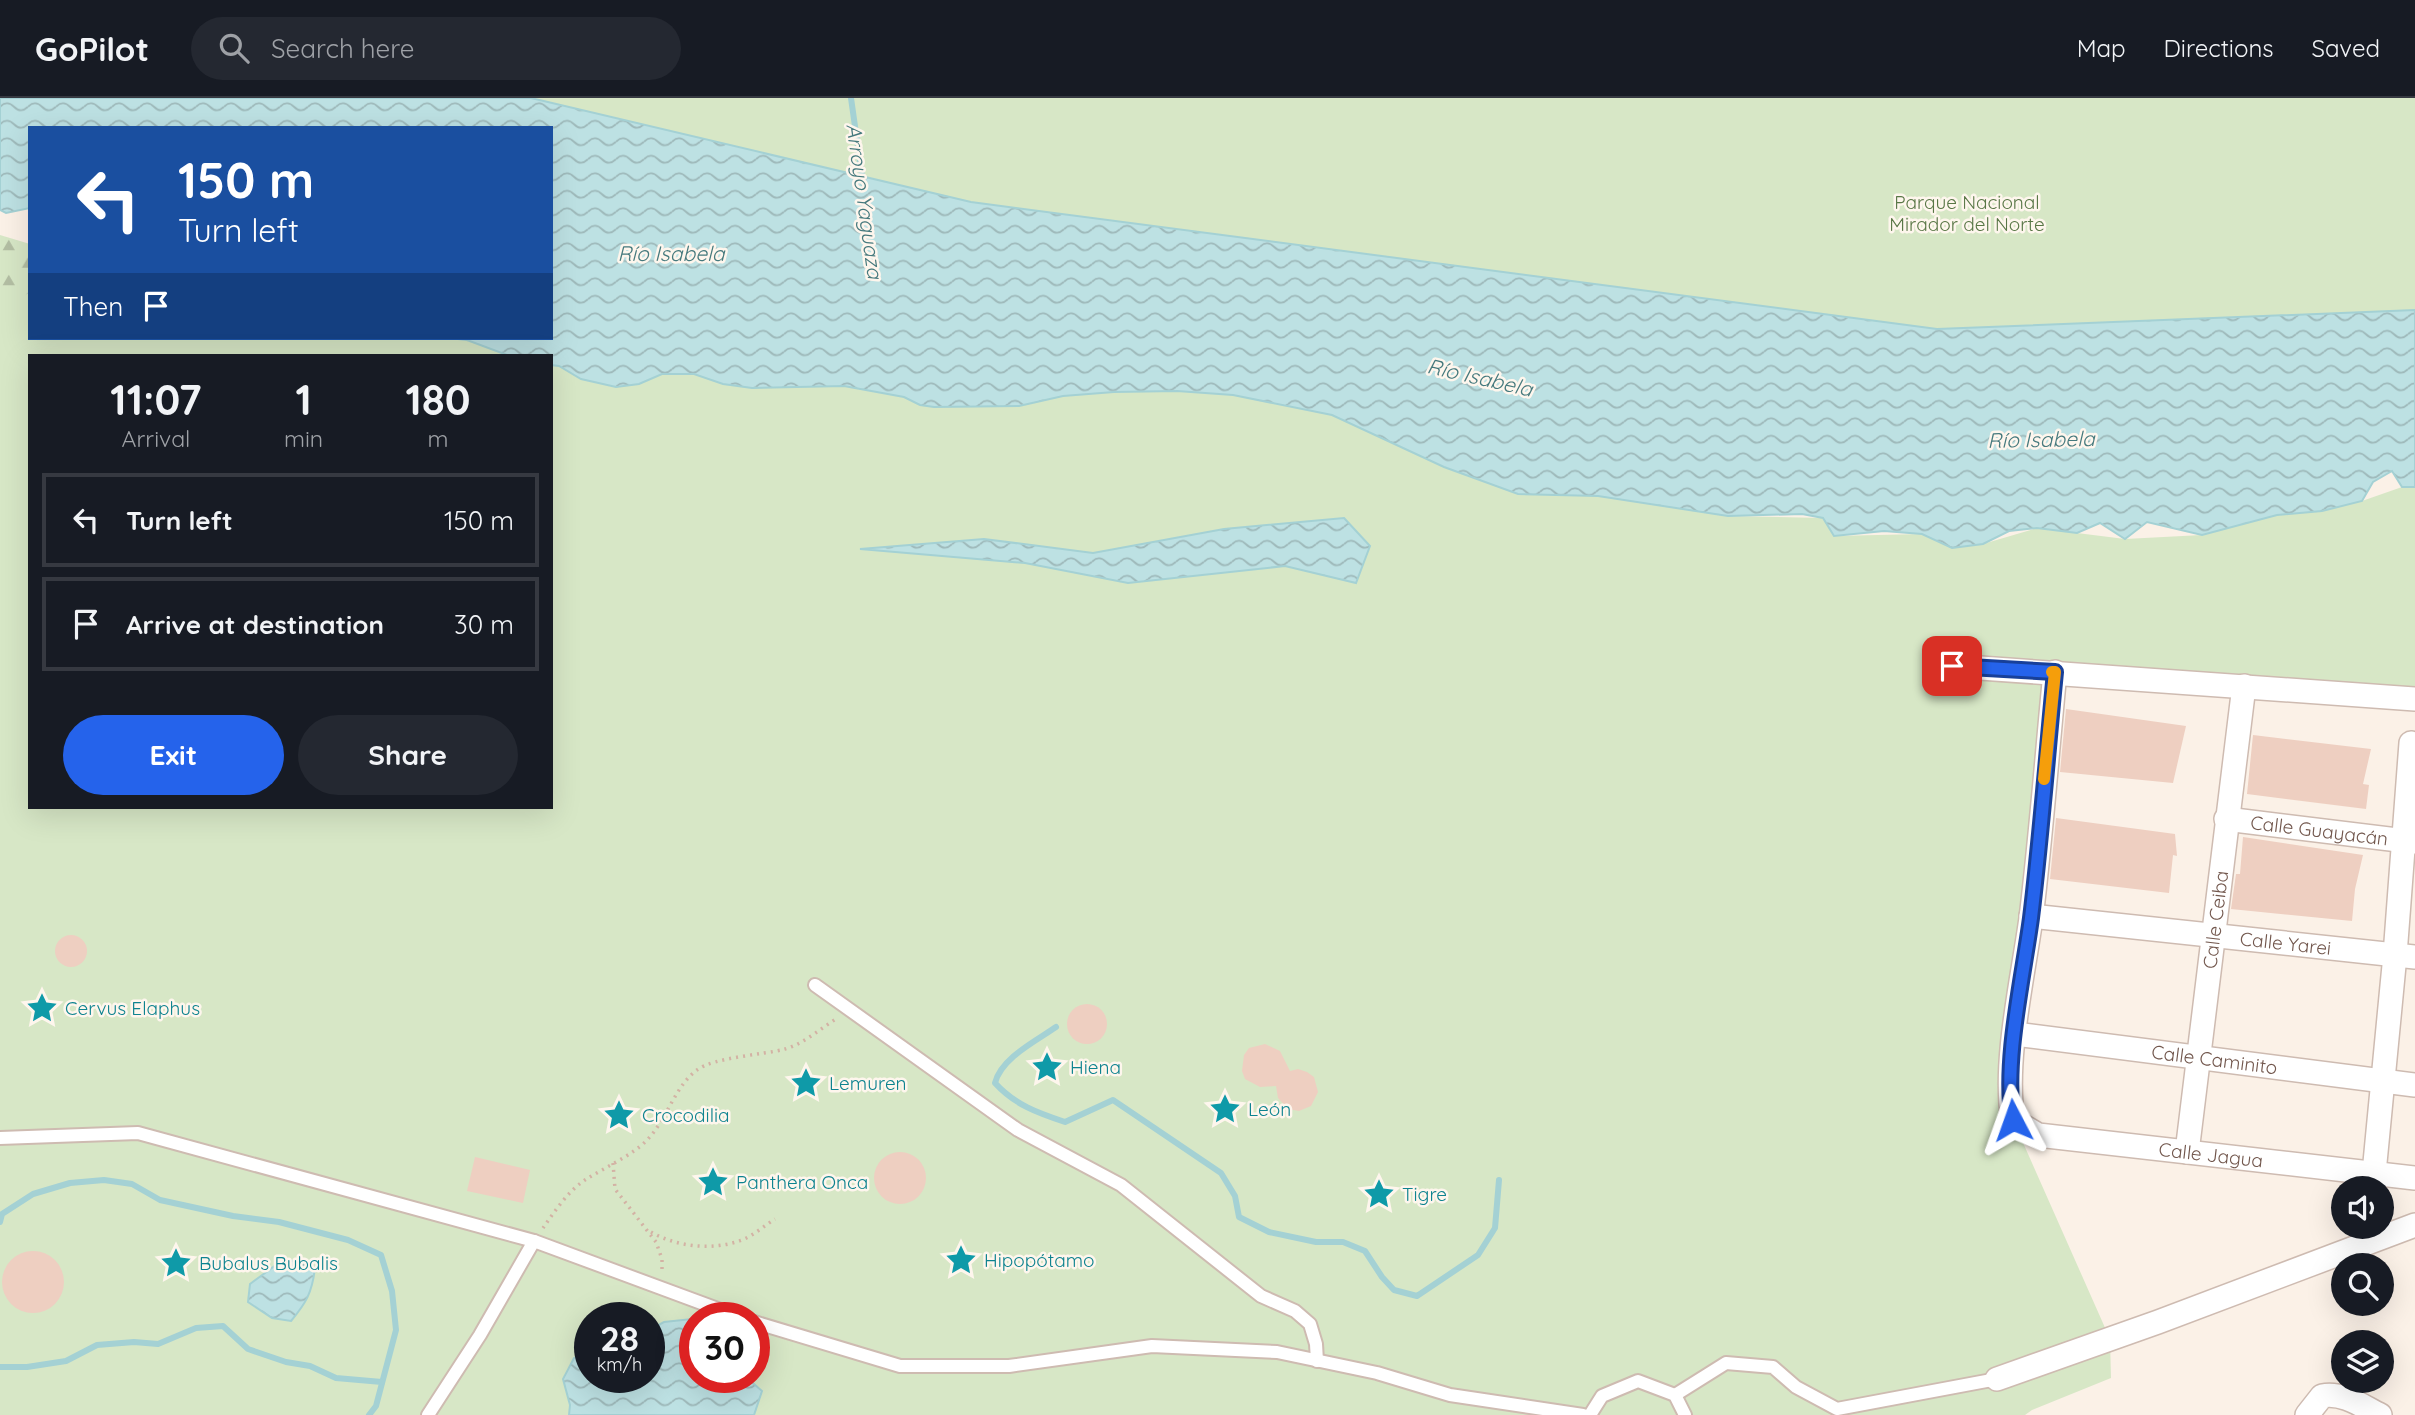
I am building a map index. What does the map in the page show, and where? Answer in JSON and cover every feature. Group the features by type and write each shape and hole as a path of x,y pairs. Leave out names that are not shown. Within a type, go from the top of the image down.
{"street":[{"path":"1952,666 2415,699"},
{"path":"2015,1034 2031,916 2055,672"},
{"name":"Calle Ceiba","path":"2187,1153 2244,685"},
{"path":"2374,1174 2383,1081 2405,956 2411,743"},
{"name":"Calle Guayacán","path":"2226,819 2410,842"},
{"name":"Calle Yarei","path":"2031,916 2405,956"},
{"name":"Calle Caminito","path":"2015,1034 2415,1085"},
{"name":"Calle Jagua","path":"2015,1034 2009,1100 2013,1120 2038,1135 2415,1178"},
{"path":"1997,1379 2158,1322 2415,1225"},
{"path":"2308,1415 2322,1396 2331,1393"},
{"path":"2351,1393 2380,1415"}],"lane":[{"path":"815,985 1018,1130 1121,1185 1261,1296 1294,1311 1310,1324 1316,1344 1317,1361"},
{"path":"0,1138 138,1133 534,1241 699,1302"},
{"path":"428,1415 480,1335 534,1241"},
{"path":"770,1327 900,1366 1009,1366 1152,1346 1277,1352 1377,1373 1450,1395 1583,1415"},
{"path":"1675,1395 1726,1363 1773,1367 1796,1387 1837,1409 1997,1379"},
{"path":"1590,1415 1602,1396 1638,1381 1675,1395 1685,1415"}],"path":[{"path":"534,1241 558,1207 582,1182 647,1141 664,1119 681,1089 698,1069 727,1059 789,1048 840,1017 848,1007"},
{"path":"613,1163 615,1189 656,1242 662,1259 662,1288"},
{"path":"649,1231 668,1242 713,1245 741,1240 775,1219"}],"green space":[{"name":"Parque Nacional Mirador del Norte","path":"531,98 2415,98 2415,310 1937,329 971,202"},
{"path":"0,235 28,243 28,293 0,313"},
{"path":"0,242 28,249 28,340 467,340 504,354 28,354 28,809 553,809 553,365 577,377 694,374 723,384 843,386 904,397 920,405 1019,406 1063,396 1114,392 1177,391 1233,395 1332,415 1444,467 1518,494 1598,496 1728,516 1823,518 1834,536 1922,534 1952,548 1983,544 2037,528 2125,539 2202,535 2277,515 2362,501 2402,487 2415,486 2415,699 2055,673 2013,1120 2110,1339 2111,1378 2025,1415 0,1415"}],"water":[{"name":"Río Isabela","path":"0,98 531,98 971,202 1937,329 2415,310 2415,487 2402,487 2392,471 2373,482 2362,501 2322,511 2277,515 2202,535 2147,522 2125,539 2100,523 2077,533 2037,528 2009,531 1983,544 1952,548 1922,534 1884,531 1834,536 1823,518 1802,514 1728,516 1598,496 1518,494 1444,467 1332,415 1233,395 1177,391 1114,392 1063,396 1019,406 934,407 920,405 904,397 844,386 752,388 723,384 694,374 662,374 639,384 616,387 581,379 553,365 553,354 504,354 467,340 553,340 553,126 28,126 28,208 6,213 0,210"},
{"path":"1344,518 1370,546 1356,583 1285,566 1128,583 1025,563 860,549 984,539 1093,553 1224,529"},
{"path":"301,1260 315,1268 314,1277 308,1297 291,1321 272,1318 248,1302 250,1284 280,1262"},
{"path":"679,1320 679,1393 761,1393 754,1415 569,1415 570,1405 563,1379 574,1358 574,1393 665,1393 665,1322"}],"building":[{"path":"2066,709 2186,726 2173,783 2060,772"},
{"path":"2253,735 2371,749 2363,784 2369,785 2366,809 2247,794"},
{"path":"2056,818 2175,834 2177,856 2173,855 2169,893 2050,879"},
{"path":"2243,837 2363,855 2355,889 2352,921 2231,909 2236,874 2240,874"},
{"path":"71,935 82,940 87,951 82,962 71,967 60,962 55,951 60,940"},
{"path":"1087,1004 1101,1010 1107,1024 1101,1038 1087,1044 1073,1038 1067,1024 1073,1010"},
{"path":"1265,1044 1280,1051 1290,1071 1298,1069 1314,1077 1318,1092 1311,1106 1299,1111 1288,1109 1278,1098 1276,1086 1260,1087 1245,1079 1242,1071 1244,1055 1249,1048"},
{"path":"900,1152 919,1159 926,1178 919,1197 900,1204 881,1197 874,1178 881,1159"},
{"path":"475,1157 530,1170 523,1203 467,1191"},
{"path":"33,1251 45,1253 55,1260 62,1270 62,1294 55,1304 45,1311 33,1313 21,1311 11,1304 4,1294 2,1282 4,1270 11,1260 21,1253"}],"waterway":[{"name":"Arroyo Yaguaza","path":"851,98 863,183"},
{"path":"1056,1027 1020,1051 1004,1066 995,1083 1011,1097 1036,1112 1065,1122 1113,1100 1221,1173 1235,1196 1239,1217 1269,1232 1316,1242 1343,1242 1365,1251 1394,1290 1417,1296 1478,1255 1495,1228 1499,1180"},
{"path":"0,1222 2,1214 33,1194 70,1183 104,1180 132,1184 160,1200 233,1216 279,1222 348,1240 381,1255 392,1291 396,1330 376,1406 369,1415"},
{"path":"0,1367 27,1367 66,1361 97,1345 134,1342 158,1344 196,1328 223,1326 248,1349 286,1362 310,1366 336,1378 382,1382"}],"slow traffic":[{"path":"2044,779 2055,672 2052,672"}],"place":[{"name":"Cervus Elaphus","path":"42,1008"},
{"name":"Hiena","path":"1047,1067"},
{"name":"Lemuren","path":"806,1083"},
{"name":"León","path":"1225,1109"},
{"name":"Crocodilia","path":"619,1115"},
{"name":"Panthera Onca","path":"713,1182"},
{"name":"Tigre","path":"1379,1194"},
{"name":"Hipopótamo","path":"961,1260"},
{"name":"Bubalus Bubalis","path":"176,1263"}],"route":[{"path":"1952,666 2055,672 2031,916 2015,1034 2009,1100 2013,1120"}]}
